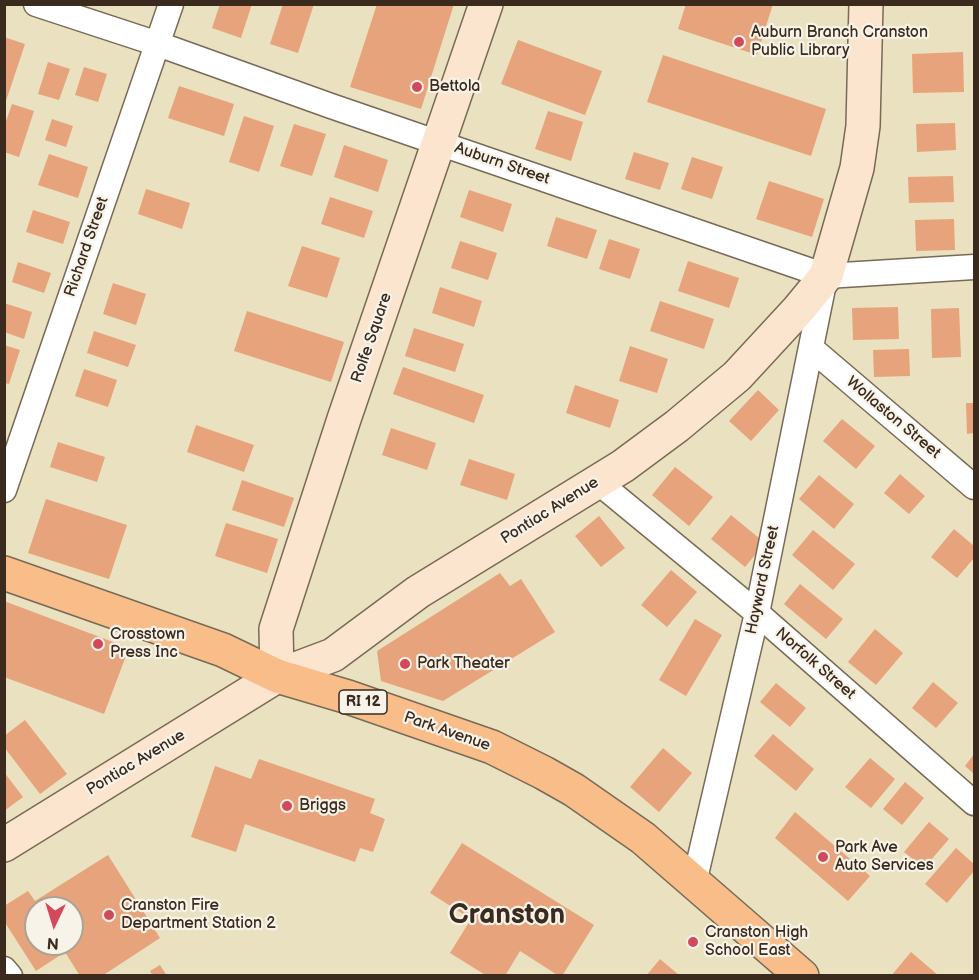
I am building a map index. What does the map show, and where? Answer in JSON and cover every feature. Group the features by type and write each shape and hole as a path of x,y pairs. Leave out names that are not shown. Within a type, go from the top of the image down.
{"main road":[{"name":"Rolfe Square","path":"277,676 276,629 348,409 486,4"},
{"name":"Pontiac Avenue","path":"4,844 277,676 333,654 418,592 598,482 677,426 737,376 826,276 859,158 865,87 866,4"},
{"name":"Park Avenue","path":"4,573 223,650 277,676 348,697 492,747 544,773 574,790 643,838 802,975"}],"street":[{"name":"Auburn Street","path":"36,4 158,44 826,276 975,267"},
{"name":"Richard Street","path":"4,490 171,4"},
{"name":"Hayward Street","path":"694,883 757,613 826,276"},
{"name":"Wollaston Street","path":"812,349 975,487"},
{"name":"Norfolk Street","path":"598,482 757,613 975,803"},
{"path":"4,969 10,975"}],"building":[{"path":"220,4 252,4 241,38 212,28"},
{"path":"283,4 314,4 298,53 270,44"},
{"path":"377,4 454,4 421,109 350,87"},
{"name":"Auburn Branch Cranston Public Library","path":"686,4 773,4 757,55 678,29"},
{"path":"4,37 25,44 5,104 4,104"},
{"path":"518,40 602,71 585,115 501,84"},
{"path":"963,52 964,92 913,93 912,54"},
{"path":"663,55 826,109 811,156 647,102"},
{"path":"48,62 70,69 59,100 38,94"},
{"path":"84,67 107,74 98,102 75,95"},
{"path":"179,86 234,104 224,136 168,118"},
{"path":"12,104 34,111 19,157 4,152 4,127"},
{"path":"548,111 583,122 571,161 535,149"},
{"path":"244,116 274,126 259,172 229,162"},
{"path":"52,119 73,126 66,147 45,140"},
{"path":"955,123 956,150 917,152 916,124"},
{"path":"294,124 326,134 312,176 280,166"},
{"path":"344,145 388,160 378,192 334,177"},
{"path":"634,152 669,163 660,190 625,179"},
{"path":"49,154 88,167 78,198 38,185"},
{"path":"692,157 723,167 712,199 681,189"},
{"path":"953,176 954,202 909,203 908,177"},
{"path":"769,181 824,199 812,237 756,219"},
{"path":"146,189 190,203 182,229 138,214"},
{"path":"469,190 512,204 503,232 460,217"},
{"path":"330,197 373,211 364,238 321,224"},
{"path":"33,210 70,222 63,244 26,232"},
{"path":"556,217 597,230 587,259 547,246"},
{"path":"954,219 955,250 916,251 915,220"},
{"path":"609,239 640,249 630,279 599,269"},
{"path":"460,241 497,253 488,280 451,268"},
{"path":"302,246 340,258 327,298 288,286"},
{"path":"688,261 739,278 729,308 678,291"},
{"path":"18,262 51,273 44,293 12,282"},
{"path":"113,283 146,294 136,325 103,314"},
{"path":"440,287 482,301 474,327 432,313"},
{"path":"660,301 714,319 704,349 650,331"},
{"path":"4,303 32,312 24,339 4,332"},
{"path":"898,307 899,339 853,340 852,308"},
{"path":"959,308 961,357 932,358 931,309"},
{"path":"247,311 344,342 331,382 234,351"},
{"path":"414,328 464,344 455,372 405,356"},
{"path":"94,331 136,345 128,367 87,353"},
{"path":"4,345 20,350 9,384 4,383"},
{"path":"630,346 668,359 657,393 619,381"},
{"path":"909,349 910,376 874,377 873,350"},
{"path":"403,367 484,395 474,423 393,394"},
{"path":"84,369 117,380 108,407 75,396"},
{"path":"575,385 619,400 610,428 566,413"},
{"path":"758,390 779,410 751,441 729,421"},
{"path":"966,403 974,403 974,433 967,434"},
{"path":"842,419 875,446 856,469 823,441"},
{"path":"196,425 254,445 244,472 187,452"},
{"path":"391,428 436,443 427,470 382,455"},
{"path":"58,442 105,457 97,482 50,467"},
{"path":"469,459 515,474 507,500 460,485"},
{"path":"675,467 713,497 689,526 652,495"},
{"path":"900,474 925,496 909,514 884,493"},
{"path":"819,475 854,504 834,529 799,499"},
{"path":"242,480 294,498 284,527 232,510"},
{"path":"46,499 127,525 109,579 28,553"},
{"path":"731,515 765,543 745,567 711,539"},
{"path":"599,516 625,548 601,567 575,536"},
{"path":"226,523 278,539 267,573 215,556"},
{"path":"954,529 974,546 974,558 957,578 931,557"},
{"path":"813,530 855,564 833,590 792,555"},
{"path":"671,570 697,592 667,627 641,605"},
{"path":"500,573 510,586 521,579 555,632 443,701 381,681 377,651"},
{"path":"800,584 843,619 826,639 784,604"},
{"path":"4,601 129,648 104,714 4,677"},
{"path":"695,619 722,635 686,696 659,680"},
{"path":"875,629 903,653 876,685 848,662"},
{"path":"933,682 958,703 936,728 912,708"},
{"path":"776,683 806,708 790,727 760,702"},
{"path":"25,720 67,774 40,794 4,747 4,736"},
{"path":"773,734 814,769 796,791 754,756"},
{"path":"663,748 692,773 659,812 630,787"},
{"path":"974,754 974,774 965,766"},
{"path":"870,758 895,779 871,808 845,787"},
{"name":"Briggs","path":"259,759 375,799 370,813 385,819 373,852 360,848 355,862 245,824 236,852 191,837 215,766 251,779"},
{"path":"4,772 23,797 4,811"},
{"path":"905,782 924,798 902,825 883,809"},
{"name":"Park Ave Auto Services","path":"795,812 870,876 848,901 775,838"},
{"path":"929,822 949,839 924,868 904,852"},
{"path":"462,843 594,925 562,976 520,951 505,976 487,976 450,953 471,919 430,893"},
{"path":"956,848 974,864 974,871 947,903 925,884"},
{"name":"Cranston Fire Department Station 2","path":"108,855 160,938 102,976 80,976 68,956 84,956 84,896 43,896"},
{"name":"Cranston Fire Department Station 2","path":"28,891 32,896 24,896 24,952 4,921 4,906"},
{"path":"911,952 939,976 891,976"},
{"name":"Cranston Fire Department Station 2","path":"26,956 59,956 36,971"},
{"path":"660,959 680,976 646,976"},
{"path":"160,965 167,976 153,976 150,971"}],"place":[{"name":"Auburn Branch Cranston Public Library","path":"739,42"},
{"name":"Bettola","path":"417,87"},
{"name":"Crosstown Press Inc","path":"98,644"},
{"name":"Park Theater","path":"405,664"},
{"name":"Briggs","path":"287,806"},
{"name":"Park Ave Auto Services","path":"823,857"},
{"name":"Cranston Fire Department Station 2","path":"109,915"},
{"name":"Cranston High School East","path":"693,942"}],"district":[{"name":"Cranston","path":"507,916"}]}
